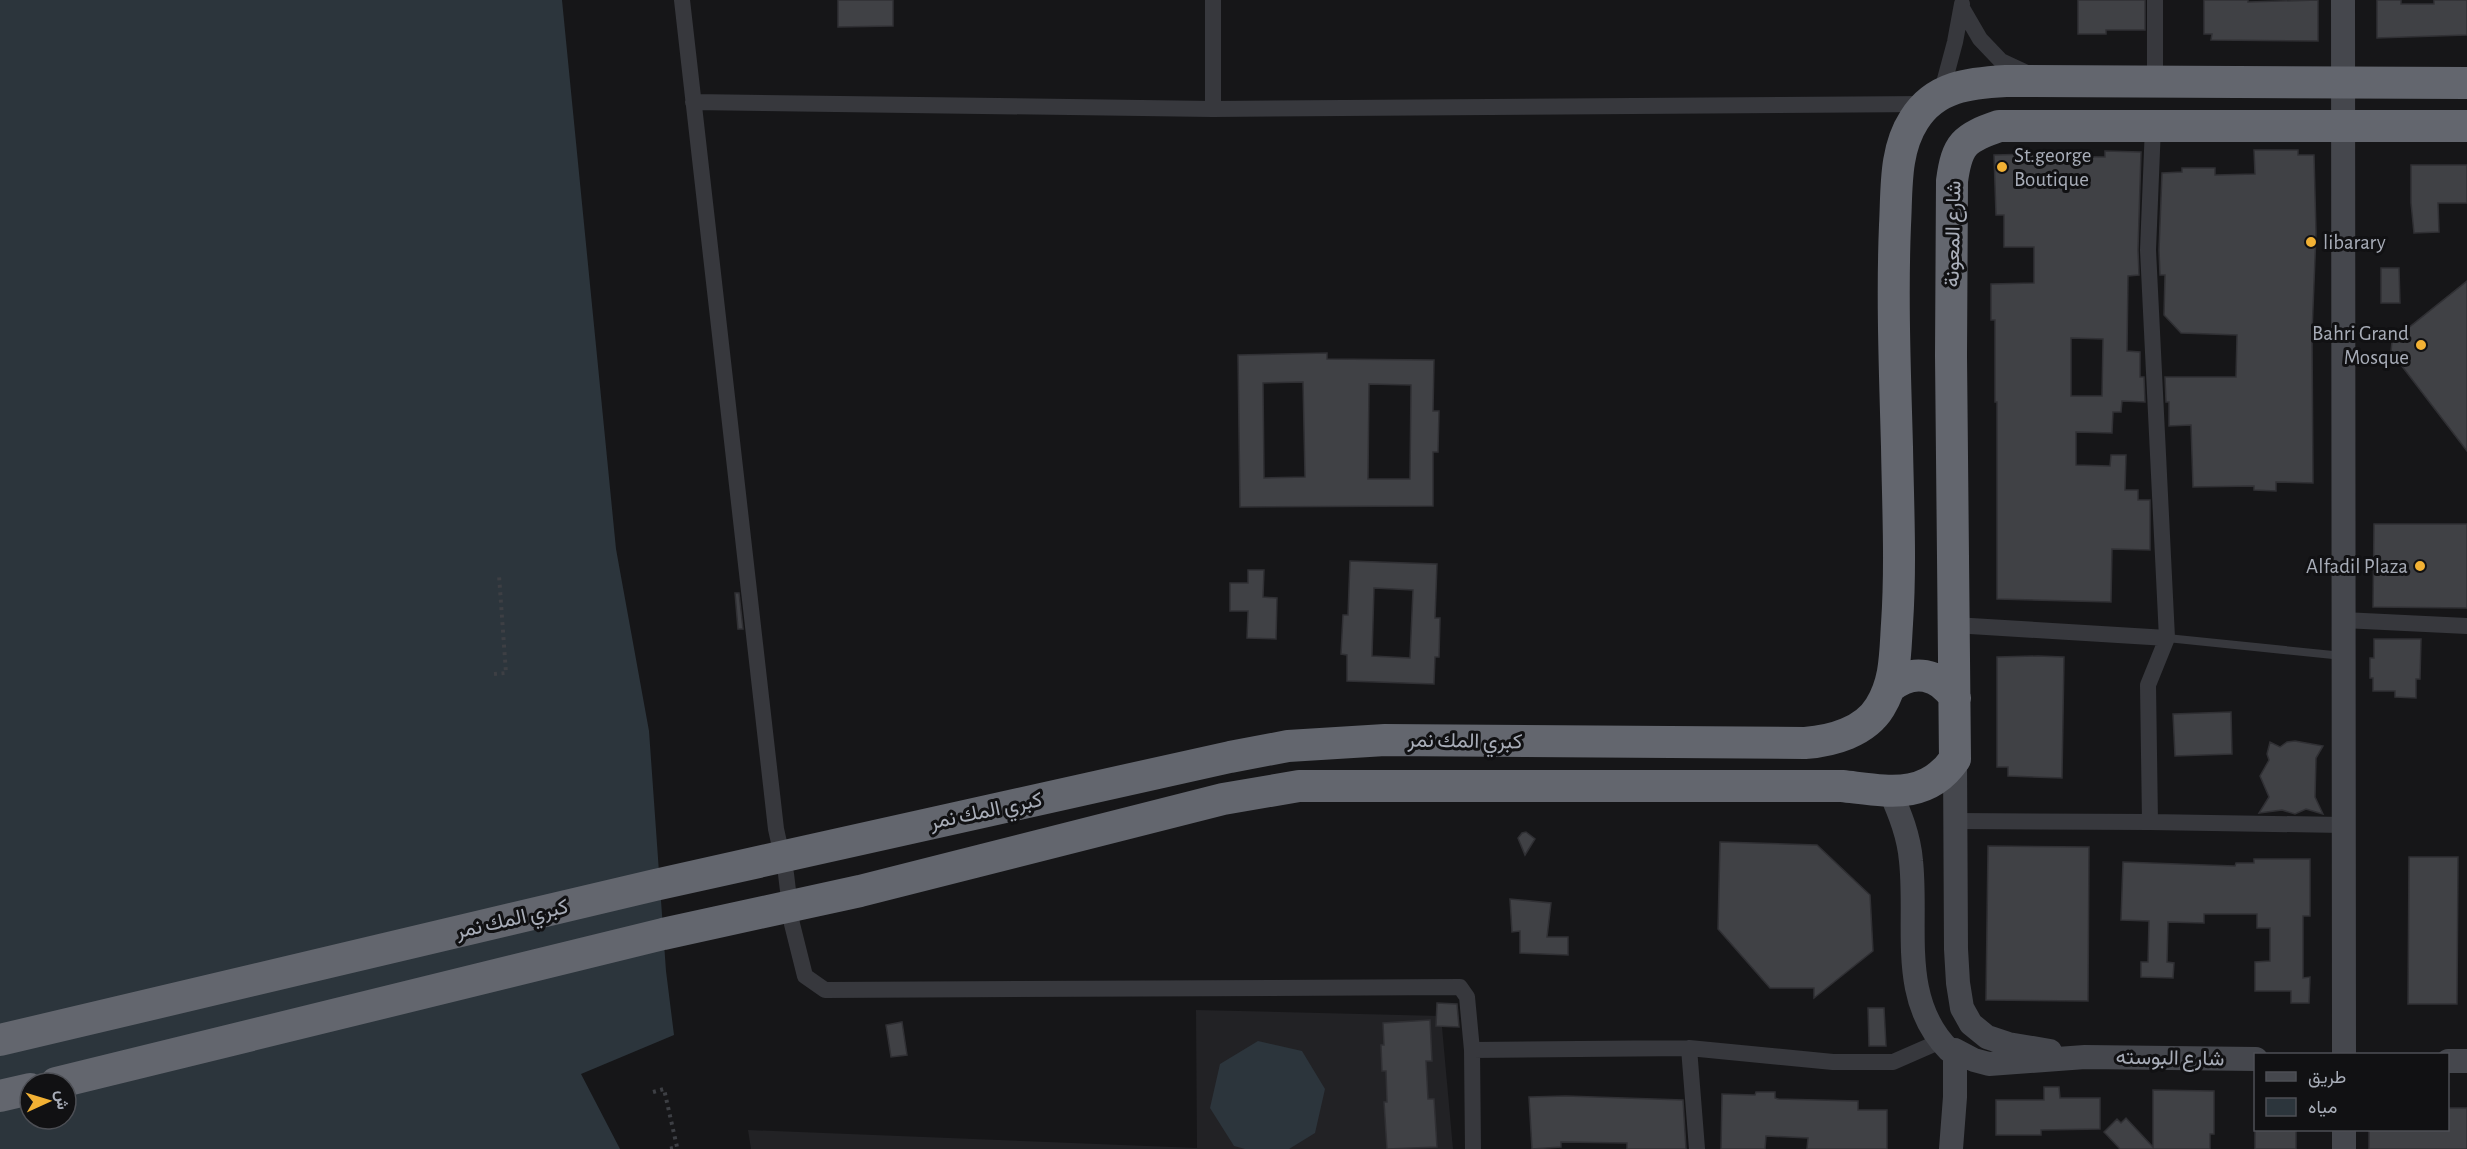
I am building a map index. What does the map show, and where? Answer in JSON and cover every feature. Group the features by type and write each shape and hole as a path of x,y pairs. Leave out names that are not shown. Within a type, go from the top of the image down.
{"highway":[{"path":"1935,99 1969,83 2006,81 2467,83"},
{"name":"كبري المك نمر","path":"0,1040 855,840 1230,757 1299,745 1433,739 1643,743 1820,742 1836,739 1873,717 1890,687 1896,666 1900,551 1894,255 1898,163 1906,135 1916,117 1935,99"},
{"name":"شارع المعونة","path":"1955,759 1951,345 1952,181 1955,158 1963,144 1973,135 1999,126 2467,126"},
{"path":"1890,687 1906,677 1925,675 1943,683 1955,698"},
{"path":"78,1078 663,934 861,891 1223,799 1299,786 1842,786 1890,791 1910,790 1928,784 1945,774 1955,759"},
{"path":"0,1096 18,1092"}],"street":[{"path":"682,0 776,829 786,874 792,924 806,976 825,990 1460,987 1467,997 1472,1050 1473,1149"},
{"path":"1213,0 1213,109"},
{"path":"2155,0 2155,82"},
{"path":"2343,0 2344,1053"},
{"path":"693,102 1213,109 1935,99 1962,4"},
{"path":"1962,4 1980,39 2001,61 2049,82"},
{"path":"2150,822 2148,685 2167,638 2148,250 2153,126"},
{"path":"2343,620 2467,626"},
{"path":"1954,625 2167,638"},
{"path":"1955,759 1956,949 1962,1008 1971,1024 1987,1037 2008,1044 2085,1057"},
{"path":"1890,791 1905,830 1909,848 1914,975 1917,996 1927,1021 1948,1046 1974,1060 1989,1064 2085,1057"},
{"path":"1956,821 2343,825"},
{"path":"1472,1050 1689,1048 1833,1062 1893,1062 1948,1046"},
{"path":"1948,1046 1955,1097 1951,1149"},
{"path":"1689,1048 1697,1149"},
{"name":"شارع البوسته","path":"2085,1057 2254,1059"},
{"path":"2449,1060 2467,1061"},
{"path":"2344,1131 2344,1149"}],"lane":[{"path":"2167,638 2343,656"}],"path":[{"path":"494,674 506,673 499,575"},
{"path":"653,1092 664,1089 677,1147 669,1149"}],"shaded area":[{"path":"1196,1010 1441,1016 1453,1149 751,1149 748,1130 1197,1148"}],"water":[{"path":"0,0 562,0 616,549 649,731 666,971 674,1035 581,1074 620,1149 0,1149"},
{"path":"1258,1041 1302,1051 1325,1089 1315,1133 1289,1149 1245,1149 1234,1146 1210,1108 1220,1064"}],"building":[{"path":"838,0 893,0 893,26 838,27"},
{"path":"2078,0 2145,0 2145,30 2106,30 2106,34 2078,34"},
{"path":"2204,0 2248,0 2248,2 2318,0 2318,41 2211,40 2212,34 2204,34"},
{"path":"2377,0 2401,0 2401,4 2434,4 2434,0 2467,0 2467,35 2377,38"},
{"path":"2254,150 2298,150 2298,155 2314,155 2316,233 2312,333 2313,483 2276,482 2276,491 2254,490 2254,486 2193,487 2191,425 2169,426 2169,402 2166,402 2165,377 2236,377 2237,335 2181,333 2164,315 2165,275 2160,275 2159,250 2162,173 2182,172 2182,168 2215,168 2215,175 2255,174"},
{"path":"2105,151 2141,152 2139,275 2128,276 2127,351 2140,352 2140,377 2144,377 2145,402 2122,401 2121,412 2113,412 2112,433 2076,432 2076,465 2110,466 2111,455 2126,455 2125,490 2138,490 2138,500 2150,500 2150,550 2112,549 2111,602 1997,599 1997,402 1995,402 1995,320 1991,320 1991,284 2034,283 2034,247 2004,247 2004,215 1996,215 1994,155 2105,157","holes":["2071,338 2103,339 2102,396 2071,396"]},
{"path":"2411,165 2467,165 2467,203 2438,203 2439,232 2414,233"},
{"path":"2381,268 2399,268 2400,303 2381,303"},
{"path":"2467,281 2467,451 2391,352 2392,341"},
{"path":"1327,353 1327,359 1434,360 1433,411 1439,411 1438,452 1433,452 1433,506 1240,507 1238,355","holes":["1303,382 1305,477 1264,478 1263,383","1369,384 1411,385 1410,479 1368,479"]},
{"name":"Alfadil Plaza","path":"2374,524 2467,524 2467,608 2373,607"},
{"path":"1350,561 1437,564 1435,618 1440,618 1439,657 1435,657 1434,684 1347,681 1347,655 1341,654 1343,615 1348,615","holes":["1374,588 1413,590 1410,658 1372,656"]},
{"path":"1248,570 1264,570 1263,597 1277,598 1276,639 1247,638 1248,611 1230,611 1230,583 1248,583"},
{"path":"735,593 739,593 743,629 738,629"},
{"path":"2374,639 2421,639 2420,679 2416,679 2416,698 2395,697 2395,691 2373,691 2373,678 2370,678 2370,658 2374,658"},
{"path":"1997,657 2064,657 2062,778 2008,776 2008,767 1997,767"},
{"path":"2231,712 2232,754 2175,756 2173,714"},
{"path":"2295,741 2323,746 2316,758 2315,797 2323,814 2306,809 2295,814 2282,810 2259,813 2269,797 2260,776 2269,760 2267,754 2270,742 2280,747 2287,742"},
{"path":"1526,832 1535,839 1525,855 1518,838"},
{"path":"1720,842 1817,845 1870,895 1873,951 1814,998 1814,988 1770,988 1718,929"},
{"path":"1988,846 2089,847 2088,1001 1986,1000"},
{"path":"2409,857 2458,857 2457,1004 2408,1004"},
{"path":"2254,859 2310,859 2310,916 2303,916 2303,978 2310,977 2309,1003 2291,1003 2291,991 2255,991 2255,962 2270,961 2270,928 2257,928 2257,914 2204,914 2204,923 2168,922 2167,962 2174,963 2173,978 2141,977 2141,962 2148,962 2149,921 2121,920 2123,862 2235,866 2236,863 2254,863"},
{"path":"1510,899 1551,903 1547,937 1568,937 1568,955 1520,953 1520,931 1512,932"},
{"path":"1437,1003 1457,1004 1459,1027 1436,1026"},
{"path":"1868,1008 1884,1008 1886,1046 1869,1046"},
{"path":"1430,1020 1432,1061 1426,1061 1428,1099 1434,1099 1437,1147 1387,1149 1384,1102 1387,1102 1386,1071 1382,1071 1381,1045 1384,1045 1383,1023"},
{"path":"902,1022 907,1055 891,1057 886,1025"},
{"path":"2044,1087 2059,1087 2060,1098 2100,1098 2100,1129 2041,1130 2041,1135 1996,1135 1996,1100 2044,1100"},
{"path":"2153,1090 2214,1091 2214,1134 2210,1134 2210,1149 2120,1149 2104,1132 2117,1119 2121,1123 2126,1118 2153,1147"},
{"path":"1756,1092 1775,1092 1775,1098 1778,1099 1858,1101 1858,1110 1887,1110 1887,1149 1807,1149 1808,1138 1766,1136 1765,1149 1721,1149 1722,1094 1755,1095"},
{"path":"1529,1097 1683,1100 1686,1149 1627,1149 1627,1143 1561,1142 1561,1147 1532,1149"},
{"path":"2449,1108 2467,1108 2467,1149 2369,1149 2369,1131 2449,1131"},
{"path":"2255,1131 2296,1131 2296,1149 2255,1149"}],"place":[{"name":"St.george Boutique","path":"2002,167"},
{"name":"libarary","path":"2311,242"},
{"name":"Bahri Grand Mosque","path":"2421,345"},
{"name":"Alfadil Plaza","path":"2420,566"}]}
